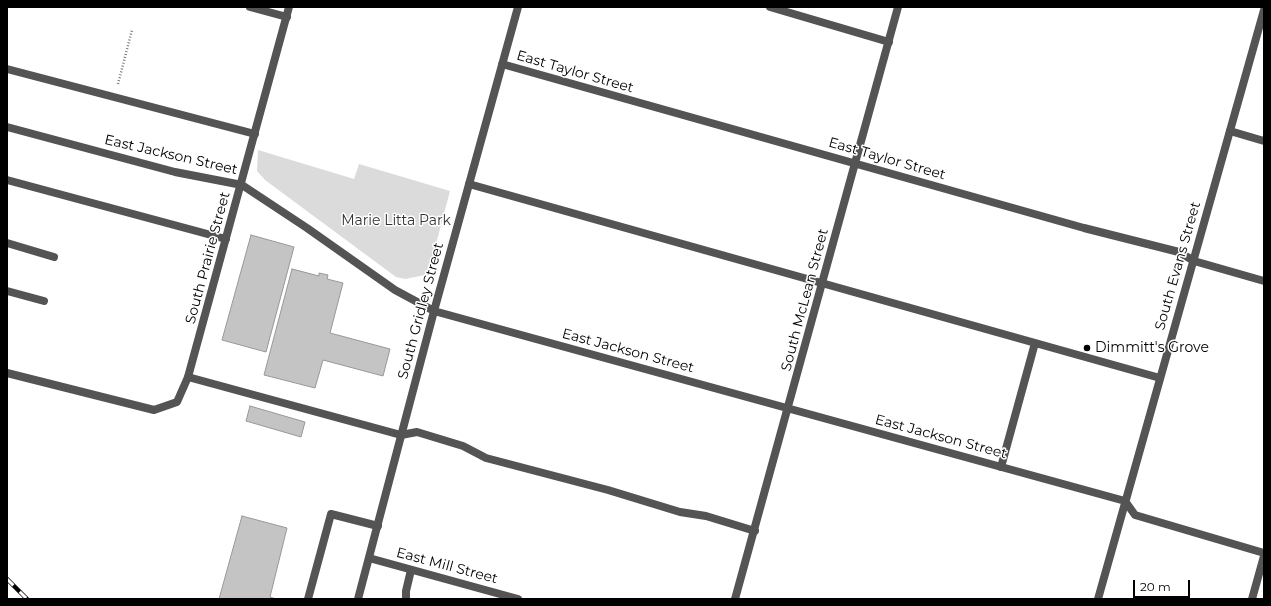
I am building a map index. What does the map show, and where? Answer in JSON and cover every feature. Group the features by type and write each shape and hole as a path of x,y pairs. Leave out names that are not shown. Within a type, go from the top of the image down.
{"street":[{"path":"250,7 287,17"},
{"name":"South Prairie Street","path":"7,373 154,410 177,402 188,377 290,7"},
{"name":"South Gridley Street","path":"358,599 434,311 518,7"},
{"path":"770,7 889,42"},
{"name":"South McLean Street","path":"735,599 755,531 898,7"},
{"name":"South Evans Street","path":"1098,599 1264,10"},
{"name":"East Taylor Street","path":"502,64 1084,228 1179,252 1194,261 1264,281"},
{"path":"7,69 255,134"},
{"name":"East Jackson Street","path":"7,127 175,172 242,185 307,228 395,290 434,311 1125,501"},
{"path":"1230,131 1264,141"},
{"path":"7,180 226,239"},
{"path":"469,184 1160,378"},
{"path":"7,243 54,257"},
{"path":"7,290 44,301"},
{"path":"1001,467 1035,343"},
{"path":"188,377 401,435 416,432 463,446 486,458 608,490 680,512 706,516 736,524 755,531"},
{"path":"1125,501 1135,515 1264,553"},
{"path":"308,599 331,514 378,526"},
{"path":"1252,599 1264,556"},
{"name":"East Mill Street","path":"369,558 518,599"},
{"path":"406,599 406,591 411,570"}],"path":[{"path":"115,98 132,30"}],"green space":[{"name":"Marie Litta Park","path":"258,150 354,179 359,164 450,191 431,263 425,275 405,279 396,277 265,180 257,171"}],"building":[{"path":"251,235 294,247 266,352 222,340"},
{"path":"292,269 319,276 319,273 328,275 327,279 343,283 330,333 390,349 383,376 323,360 315,388 264,375"},
{"path":"250,406 305,422 301,437 246,421"},
{"path":"242,516 287,528 270,597 276,599 219,599"}],"railway":[{"path":"7,579 27,599"}],"place":[{"name":"Dimmitt's Grove","path":"1087,348"}]}
